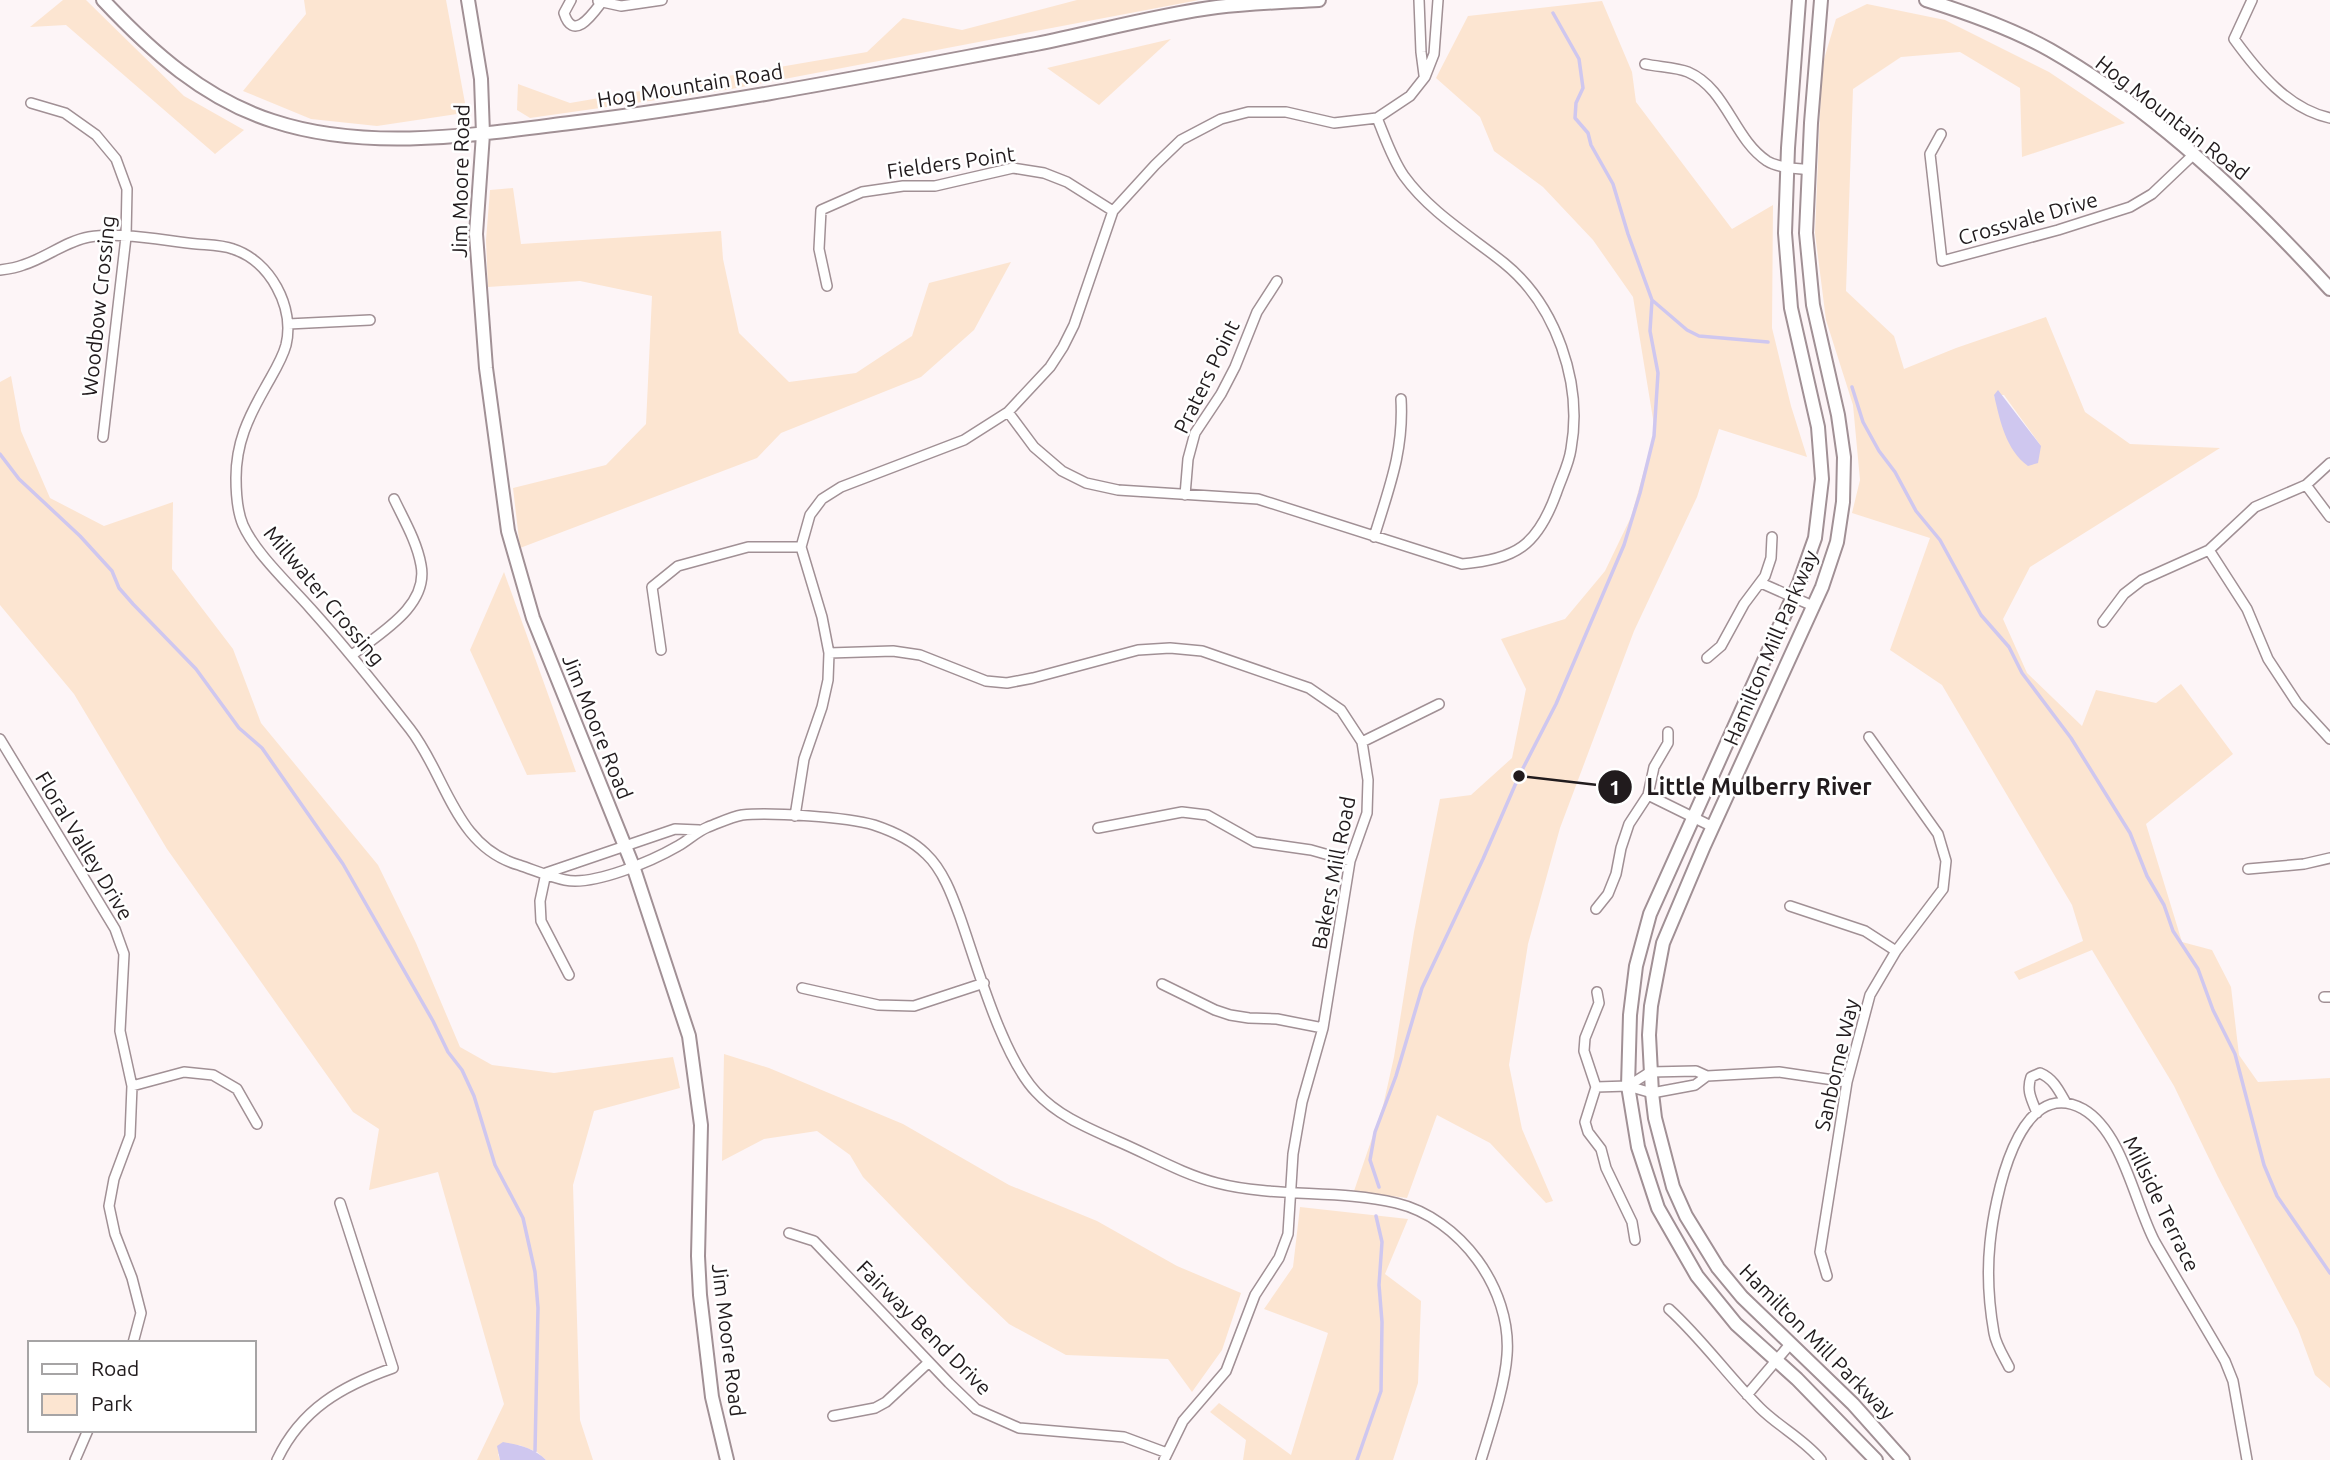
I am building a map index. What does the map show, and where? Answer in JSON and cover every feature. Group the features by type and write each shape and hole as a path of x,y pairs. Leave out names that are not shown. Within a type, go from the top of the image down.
{"street":[{"name":"Hog Mountain Road","path":"103,0 143,43 175,69 222,99 272,121 337,136 440,137 627,116 771,93 1217,7 1319,0"},
{"name":"Jim Moore Road","path":"468,0 481,79 483,134 476,234 485,368 508,531 533,618 633,866 689,1036 701,1125 698,1256 700,1295 712,1397 727,1460"},
{"path":"571,0 565,13 566,20 571,25 578,26 583,24 599,2 621,6 662,0"},
{"path":"1419,0 1424,77"},
{"path":"795,816 804,759 822,707 828,680 829,653 822,617 801,547 810,515 822,499 841,486 964,440 1008,412 1051,367 1063,347 1074,325 1113,211 1181,141 1221,120 1248,112 1286,112 1334,123 1377,118 1409,96 1424,77 1434,54 1438,0"},
{"name":"Hamilton Mill Parkway","path":"1799,0 1785,233 1791,308 1818,427 1822,479 1815,538 1793,597 1650,914 1636,967 1630,1015 1628,1086 1638,1147 1658,1209 1696,1276 1736,1324 1875,1460"},
{"name":"Hamilton Mill Parkway","path":"1821,0 1806,233 1813,304 1838,415 1844,457 1843,502 1837,542 1814,606 1663,943 1651,1006 1651,1093 1673,1187 1686,1216 1718,1268 1742,1297 1853,1404 1903,1460"},
{"name":"Hog Mountain Road","path":"1926,0 2001,26 2050,50 2116,93 2240,195 2330,289"},
{"path":"2252,0 2234,39 2262,76 2311,114 2330,118"},
{"path":"1645,64 1688,72 1713,90 1749,145 1768,162 1809,170"},
{"name":"Woodbow Crossing","path":"31,103 65,113 96,135 116,159 127,189 126,237 103,437"},
{"path":"1008,412 1034,447 1062,471 1086,482 1118,491 1258,499 1462,564 1493,561 1526,545 1550,509 1571,451 1575,415 1569,375 1555,330 1534,293 1525,283 1426,203 1403,175 1377,118"},
{"name":"Crossvale Drive","path":"1941,134 1930,153 1942,261 2058,230 2130,207 2152,194 2193,155"},
{"name":"Fielders Point","path":"827,286 819,249 821,209 862,192 903,186 935,187 961,178 1013,168 1044,173 1067,183 1113,211"},
{"name":"Millwater Crossing","path":"0,270 25,265 79,239 105,235 230,248 257,261 273,280 284,304 288,324 286,346 280,362 248,419 236,456 236,494 242,524 260,550 352,655 422,745 460,820 485,849 509,863 567,881 596,878 633,866 681,845 699,830"},
{"name":"Praters Point","path":"1185,495 1188,458 1195,433 1221,394 1235,368 1257,312 1277,281"},
{"path":"288,324 370,320"},
{"path":"1374,537 1397,464 1402,424 1401,399"},
{"path":"2103,622 2124,594 2142,580 2209,550 2255,507 2306,485 2330,463"},
{"path":"2306,485 2330,517"},
{"path":"352,655 401,616 416,598 421,584 422,567 417,550 394,499"},
{"path":"1707,658 1721,646 1744,604 1760,583 1771,558 1772,537"},
{"path":"661,650 652,587 678,566 748,547 801,547"},
{"path":"2209,550 2247,609 2268,659 2297,703 2330,739"},
{"path":"1760,583 1814,606"},
{"name":"Bakers Mill Road","path":"829,653 893,651 920,654 986,681 1007,682 1033,678 1138,650 1170,648 1202,651 1309,688 1341,710 1362,742 1368,780 1367,813 1350,861 1323,1028 1302,1102 1293,1154 1288,1234 1279,1258 1255,1295 1226,1371 1184,1421 1165,1457"},
{"path":"1362,742 1439,704"},
{"path":"1596,909 1608,894 1629,824 1648,795 1654,767 1668,743 1668,732"},
{"name":"Sanborne Way","path":"1828,1276 1819,1252 1847,1082 1870,995 1896,951 1943,889 1946,862 1938,834 1869,737"},
{"name":"Floral Valley Drive","path":"0,739 115,929 124,954 120,1031 132,1086 130,1136 114,1179 109,1206 115,1234 132,1278 141,1313 134,1341"},
{"path":"1648,795 1713,827"},
{"path":"1098,828 1182,813 1207,816 1255,842 1311,849 1350,861"},
{"path":"569,975 541,921 540,901 546,873 675,829 699,830 740,816 795,816 869,823 905,838 926,854 942,874 1005,1039 1024,1078 1039,1096 1062,1115 1195,1176 1219,1184 1290,1194 1343,1196 1396,1203 1432,1217 1461,1240 1485,1272 1498,1296 1507,1333 1507,1360 1481,1460"},
{"path":"2248,869 2304,864 2330,858"},
{"path":"1790,906 1865,931 1896,951"},
{"path":"802,988 878,1005 914,1006 984,983"},
{"path":"1163,984 1214,1010 1230,1015 1277,1019 1323,1028"},
{"path":"1597,992 1598,1003 1585,1038 1584,1051 1596,1087 1585,1122 1588,1132 1601,1149 1606,1168 1632,1222 1635,1240"},
{"path":"1628,1086 1650,1072 1696,1071 1707,1076 1779,1072 1847,1082"},
{"path":"132,1086 184,1072 213,1075 237,1089 257,1124"},
{"path":"2009,1367 1994,1337 1990,1299 1990,1245 1998,1195 2013,1146 2030,1119 2037,1113 2048,1105 2066,1104 2049,1076 2040,1073 2031,1077 2028,1085 2029,1095 2037,1113"},
{"path":"1596,1087 1628,1086 1651,1093 1695,1085 1707,1076"},
{"name":"Millside Terrace","path":"2066,1104 2083,1110 2101,1124 2125,1166 2154,1239 2225,1361 2233,1381 2247,1460"},
{"path":"277,1460 303,1421 328,1398 357,1381 393,1368 340,1203"},
{"name":"Fairway Bend Drive","path":"789,1233 814,1241 976,1409 1019,1428 1124,1437 1165,1457"},
{"path":"1669,1309 1694,1332 1763,1411 1800,1437 1821,1460"},
{"path":"1747,1395 1791,1343"},
{"path":"834,1416 875,1408 886,1402 929,1362"},
{"path":"75,1460 87,1432"}],"green space":[{"path":"63,0 86,0 184,96 244,130 215,154 66,25 30,27"},
{"path":"304,0 446,0 465,103 457,114 377,126 311,119 243,91 306,14"},
{"path":"1077,0 1199,0 726,90 530,118 517,110 518,84 570,103 867,52 903,18 962,30"},
{"path":"1602,1 1632,72 1636,102 1732,229 1773,205 1772,328 1807,457 1719,429 1697,497 1634,631 1560,828 1528,944 1509,1065 1522,1129 1553,1201 1546,1203 1490,1143 1437,1115 1407,1198 1354,1191 1383,1106 1394,1057 1414,932 1440,799 1471,795 1512,758 1526,689 1501,639 1565,619 1605,571 1631,517 1655,431 1633,297 1593,240 1543,187 1494,151 1480,117 1436,78 1468,16"},
{"path":"1867,4 1945,20 2049,72 2125,123 2022,157 2020,88 1960,52 1901,57 1853,89 1846,291 1894,336 1904,369 2046,317 2085,412 2130,444 2220,448 2030,567 2003,619 2027,673 2082,726 2096,690 2156,703 2181,684 2233,754 2146,824 2182,942 2212,950 2231,987 2239,1055 2258,1082 2330,1078 2330,1388 2315,1375 2298,1329 2218,1177 2174,1086 2092,950 2019,980 2014,972 2083,941 2072,905 1942,685 1890,650 1930,538 1852,513 1860,480 1853,405 1826,320 1815,233 1822,66 1836,19","holes":["1994,395 2004,395 2041,446"]},
{"path":"1171,39 1099,105 1047,68"},
{"path":"513,188 521,244 721,231 723,259 739,333 789,382 856,373 912,336 929,283 1011,262 974,330 921,377 781,433 757,458 520,548 513,488 606,465 646,424 652,296 580,281 488,287 486,240 490,190"},
{"path":"11,376 21,431 50,498 104,526 173,502 172,569 233,649 261,723 378,865 416,943 460,1047 492,1065 554,1073 673,1057 680,1088 594,1111 573,1185 580,1420 593,1460 546,1460 537,1452 519,1445 498,1454 500,1460 477,1460 504,1404 438,1172 369,1190 379,1129 353,1112 167,849 74,694 0,605 0,382"},
{"path":"504,572 576,772 527,775 470,650"},
{"path":"724,1054 769,1068 903,1124 1009,1185 1097,1221 1177,1266 1241,1293 1222,1350 1192,1392 1168,1359 1066,1355 1009,1324 863,1177 850,1155 817,1131 764,1139 722,1161"},
{"path":"1300,1207 1408,1219 1385,1274 1421,1301 1418,1383 1393,1460 1243,1460 1246,1440 1210,1412 1219,1403 1291,1455 1328,1333 1264,1309 1293,1267"}],"shaded area":[{"path":"1998,390 2041,446 2038,463 2028,466 2009,443 1994,395"},
{"path":"503,1442 526,1448 546,1460 500,1460 497,1446"}],"waterway":[{"path":"1379,1187 1370,1160 1375,1132 1396,1076 1422,988 1519,776 1556,704 1624,545 1654,436 1658,373 1650,331 1652,300 1613,184 1591,145 1588,133 1575,118 1576,103 1583,88 1579,59 1553,13"},
{"path":"1652,300 1687,330 1699,336 1768,342"},
{"path":"1852,387 1863,422 1916,511 1940,540 1981,615 2009,647 2022,673 2071,738 2130,833 2147,876 2164,905 2173,931 2198,969 2213,1010 2235,1054 2264,1165 2277,1196 2330,1273"},
{"path":"0,454 19,479 80,536 112,571 119,588 196,669 239,728 262,748 343,864 448,1052 462,1070 474,1096 495,1165 523,1218 535,1272 538,1308 535,1451"},
{"path":"1357,1460 1381,1391 1382,1322 1379,1285 1382,1242 1376,1216"}],"place":[{"name":"Little Mulberry River","path":"1519,776"}]}
